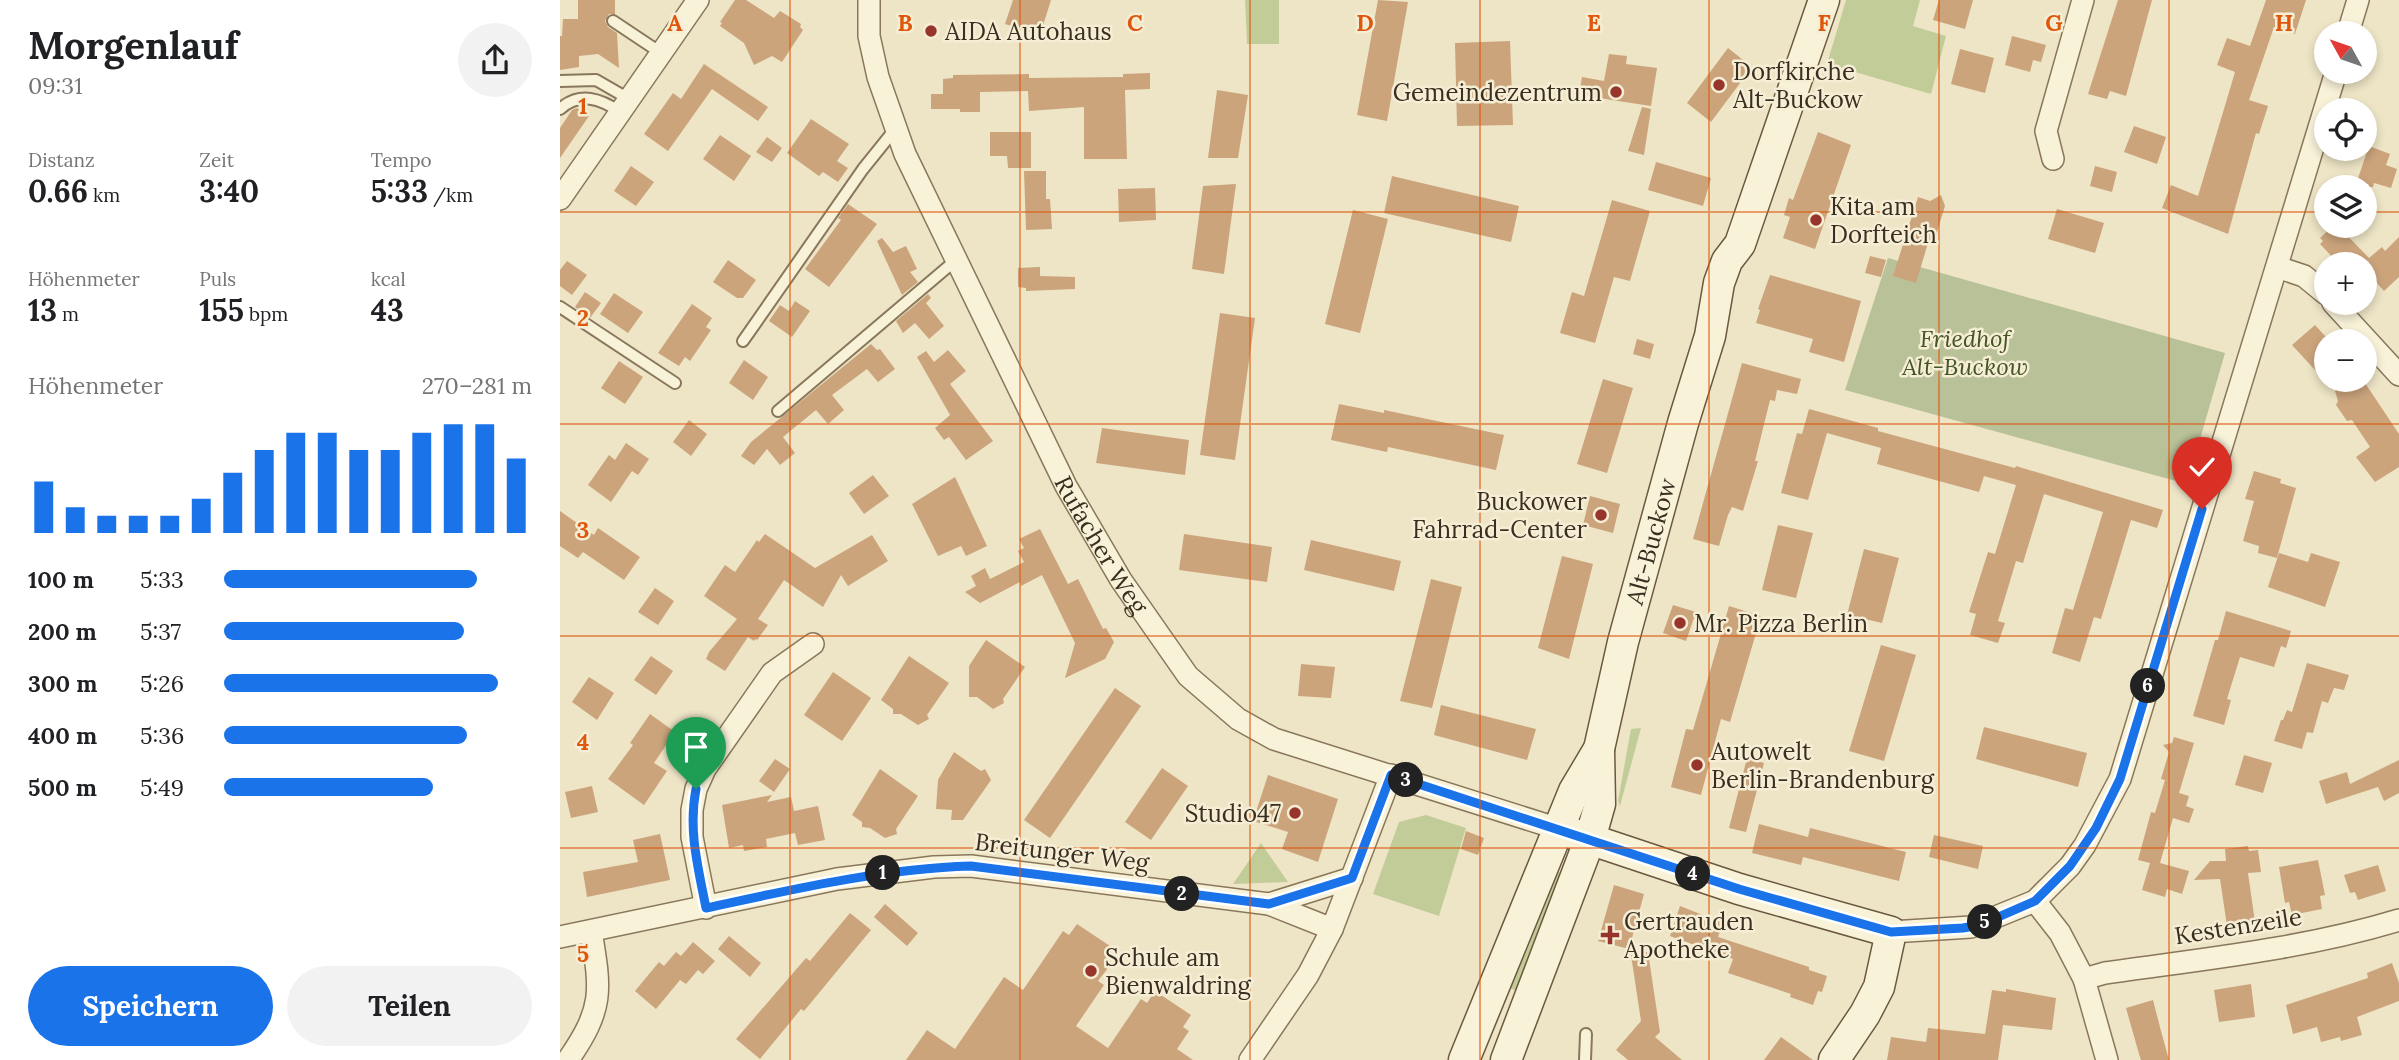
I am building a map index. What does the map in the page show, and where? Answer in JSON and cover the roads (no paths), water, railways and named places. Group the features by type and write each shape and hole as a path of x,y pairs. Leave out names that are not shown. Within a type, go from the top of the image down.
{"main road":[{"name":"Alt-Buckow","path":"1599,749 1647,553 1710,336 1719,283 1727,261 1740,244 1824,0"},
{"path":"1506,1060 1507,1003 1559,829 1574,791 1599,749"},
{"path":"1464,1060 1507,1003 1590,839 1600,804 1599,749"},
{"name":"Rufacher Weg","path":"1559,829 1739,889 1891,932"},
{"path":"1834,1060 1865,1014 1879,987 1891,932"}],"street":[{"path":"560,200 698,0"},
{"name":"Rufacher Weg","path":"869,0 869,36 878,77 905,154 1066,486 1121,580 1188,676 1238,719 1274,739 1559,829"},
{"path":"2053,159 2046,131 2083,0"},
{"path":"2352,21 2358,0"},
{"path":"1891,932 1972,927 2035,901 2070,866 2096,828 2120,779 2332,84"},
{"path":"2277,267 2314,282"},
{"path":"2344,315 2399,375"},
{"path":"706,908 692,837 692,810 696,789 705,769 772,673 813,644"},
{"path":"1250,1060 1308,975 1332,929 1391,775"},
{"name":"Breitunger Weg","path":"560,937 837,879 934,867 971,866 1269,904 1332,929"},
{"name":"Breitunger Weg","path":"1269,904 1352,878"},
{"path":"2035,901 2060,933 2084,979 2106,1060"},
{"name":"Kestenzeile","path":"2084,979 2105,973 2283,947 2355,933 2399,920"},
{"path":"568,1060 584,1038 598,1003 599,973 591,931"}],"lane":[{"path":"613,21 661,53"},
{"path":"560,81 596,80 625,106"},
{"path":"560,109 572,101 591,98 625,106"},
{"path":"743,341 863,169 896,128"},
{"path":"778,411 956,260"},
{"path":"560,307 675,383"},
{"path":"1585,1060 1586,1034"}],"place":[{"name":"AIDA Autohaus","path":"931,31"},
{"name":"Dorfkirche Alt-Buckow","path":"1719,85"},
{"name":"Gemeindezentrum","path":"1616,92"},
{"name":"Kita am Dorfteich","path":"1816,220"},
{"name":"Buckower Fahrrad-Center","path":"1601,515"},
{"name":"Mr. Pizza Berlin","path":"1680,623"},
{"name":"Autowelt Berlin-Brandenburg","path":"1697,765"},
{"name":"Studio47","path":"1295,813"},
{"name":"Gertrauden Apotheke","path":"1610,935"},
{"name":"Schule am Bienwaldring","path":"1091,971"}],"park label":[{"name":"Friedhof Alt-Buckow","path":"1965,352"}]}
